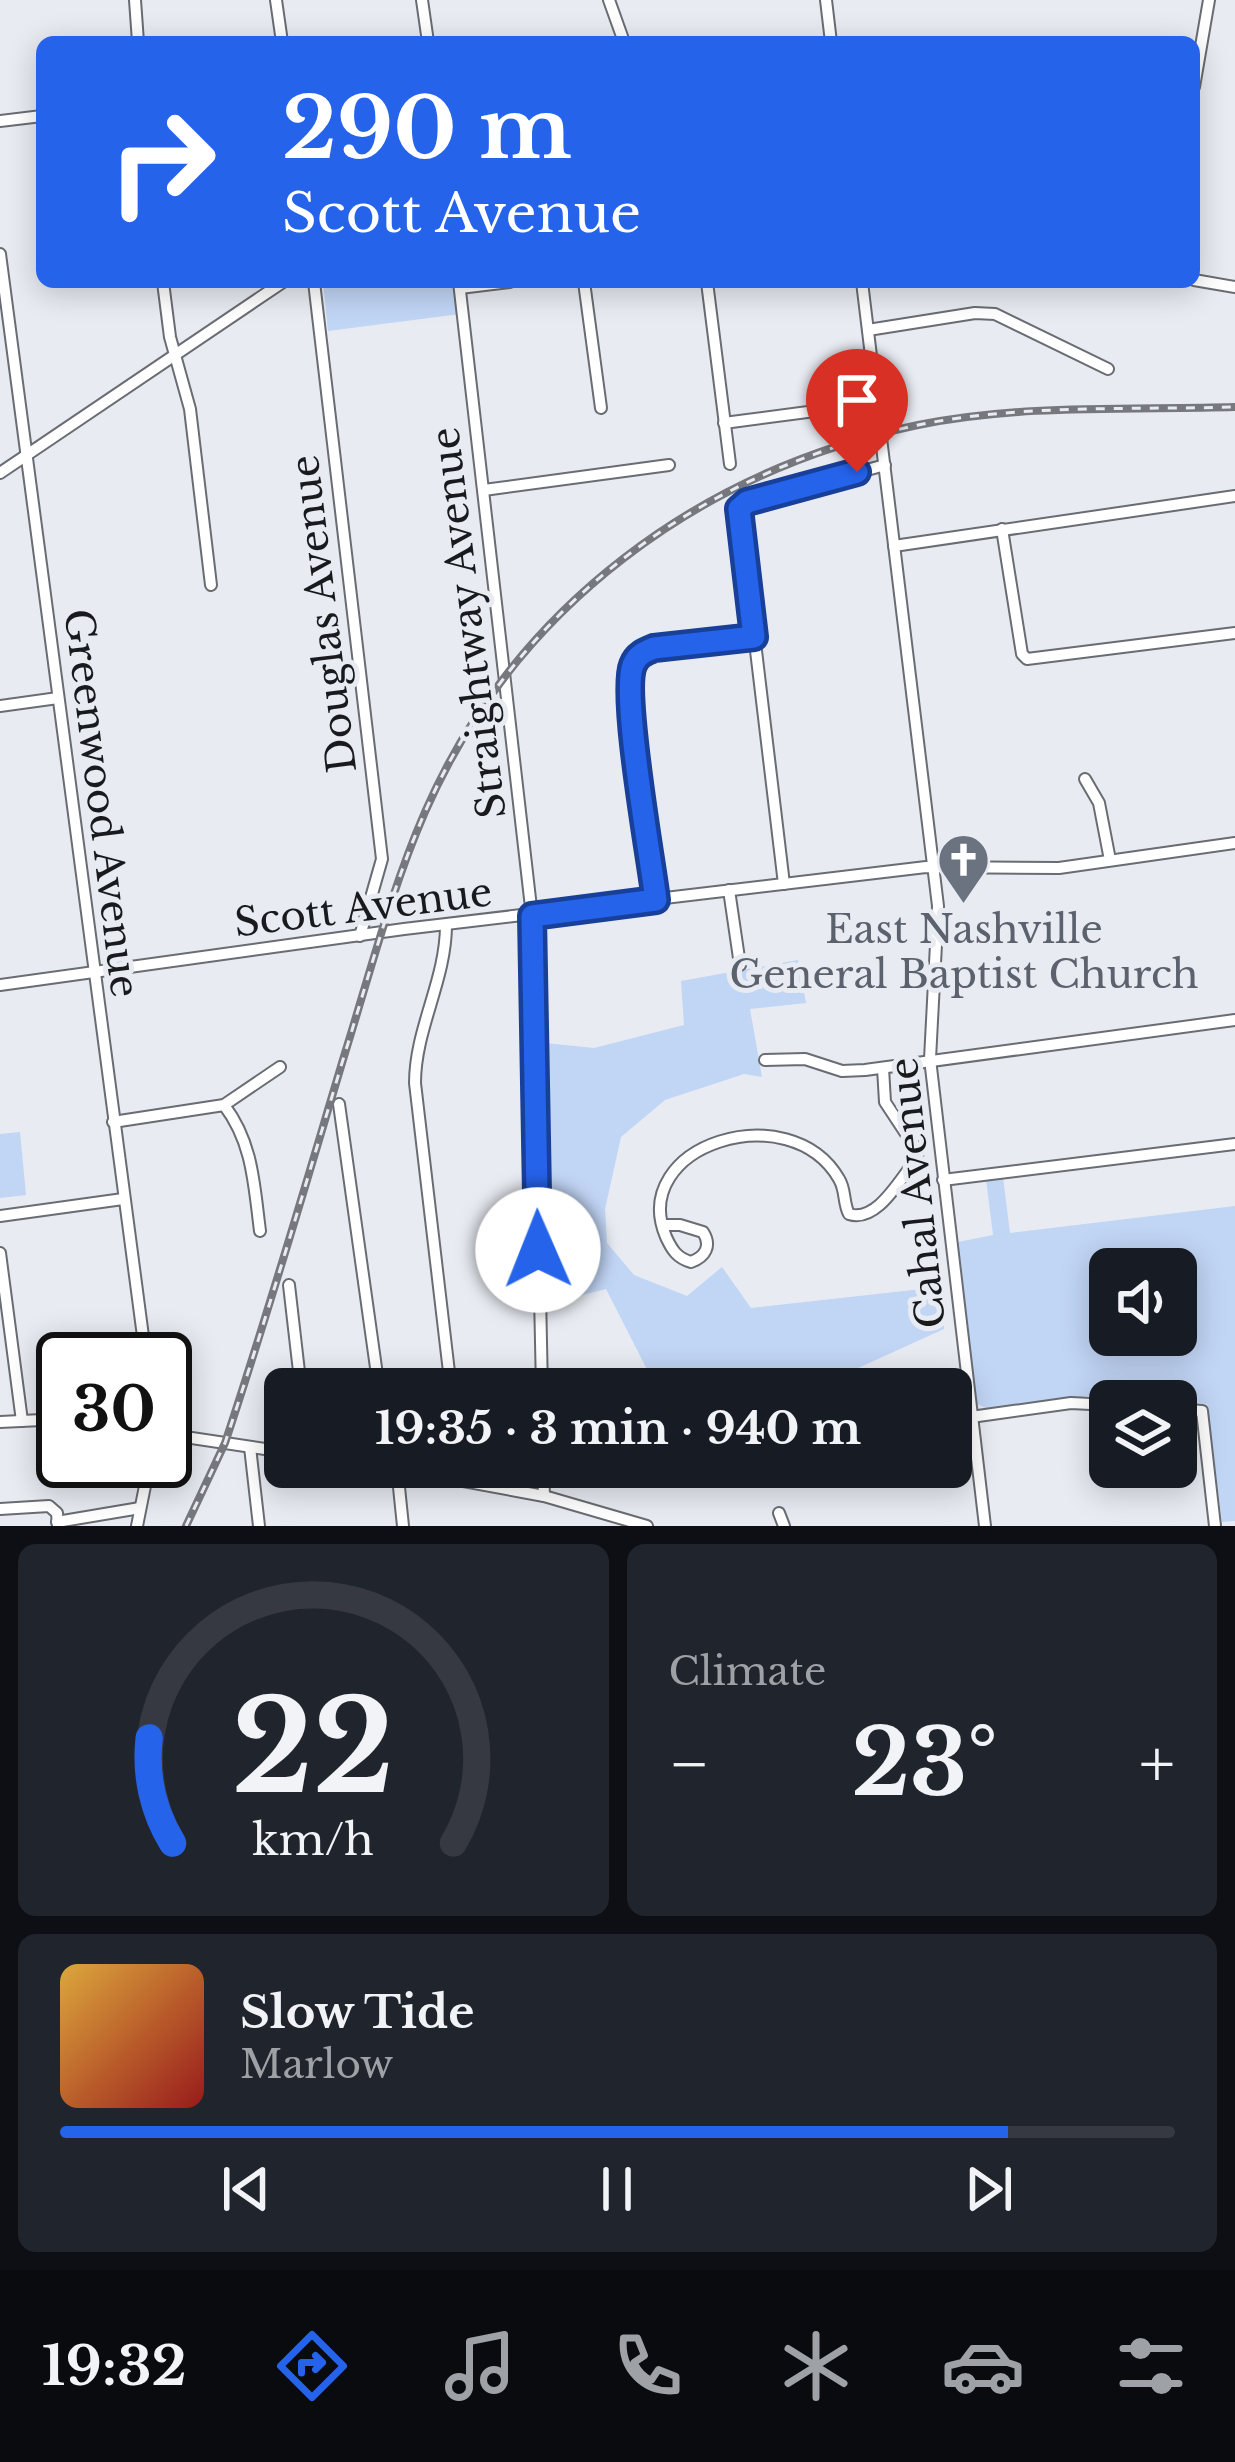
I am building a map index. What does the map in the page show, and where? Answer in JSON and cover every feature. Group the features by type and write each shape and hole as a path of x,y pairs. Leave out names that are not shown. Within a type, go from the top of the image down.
{"street":[{"path":"135,0 138,36"},
{"path":"276,0 281,36"},
{"path":"422,0 427,36"},
{"path":"609,0 622,36"},
{"path":"826,0 830,36"},
{"path":"1200,52 1209,0"},
{"path":"0,121 36,117"},
{"name":"Greenwood Avenue","path":"0,254 142,1332"},
{"path":"1200,281 1235,287"},
{"path":"164,288 190,409 211,585"},
{"path":"0,473 274,288"},
{"name":"Douglas Avenue","path":"315,288 382,859 360,936"},
{"name":"Straightway Avenue","path":"460,288 532,916 542,1368"},
{"path":"585,288 601,408"},
{"path":"707,288 730,464"},
{"name":"Cahal Avenue","path":"863,288 934,866 938,930 930,1059 965,1368"},
{"path":"868,330 995,314 1108,369"},
{"path":"724,423 876,403"},
{"path":"484,490 670,465"},
{"path":"784,884 739,509 747,502 885,465"},
{"path":"0,473 18,475 31,485"},
{"path":"894,546 1235,496"},
{"path":"1002,530 1022,654 1028,659 1235,633"},
{"path":"656,900 631,703 632,669 643,652 654,648 754,637"},
{"path":"0,706 58,698"},
{"path":"1085,779 1099,803 1110,860"},
{"name":"Scott Avenue","path":"0,985 934,866 1020,869 1235,843"},
{"path":"729,890 740,965"},
{"path":"446,925 441,970 415,1063 450,1368"},
{"path":"765,1060 805,1059 842,1071 883,1068 1235,1019"},
{"path":"113,1122 224,1105 280,1067"},
{"path":"662,1225 703,1232 704,1254 691,1262 683,1260 668,1242 662,1225 667,1187 686,1161 712,1143 744,1134 782,1137 812,1151 839,1179 848,1214 870,1214 918,1152 885,1102 883,1068"},
{"path":"339,1104 376,1368"},
{"path":"224,1105 242,1128 248,1146 260,1232"},
{"path":"943,1180 1235,1144"},
{"path":"0,1216 123,1199"},
{"path":"0,1253 22,1420"},
{"path":"289,1285 299,1368"},
{"path":"972,1417 1089,1404"},
{"path":"1197,1411 1202,1412 1216,1526"},
{"path":"0,1422 36,1420"},
{"name":"Cahal Avenue","path":"972,1425 985,1526"},
{"path":"192,1439 264,1449"},
{"path":"250,1447 259,1526"},
{"path":"137,1526 144,1488"},
{"path":"395,1488 403,1526"},
{"path":"514,1488 647,1526"},
{"path":"544,1488 544,1496"},
{"path":"0,1509 50,1506 58,1524 140,1508"}],"shaded area":[{"path":"324,288 457,288 460,314 328,331"},
{"path":"798,960 806,1003 750,1009 762,1077 744,1074 665,1100 621,1137 605,1209 607,1243 634,1275 687,1296 722,1267 751,1308 940,1287 944,1329 858,1368 646,1368 606,1289 547,1304 545,1043 594,1048 684,1025 681,981"},
{"path":"20,1132 26,1195 0,1198 0,1134"},
{"path":"1003,1177 1010,1233 1235,1206 1235,1521 1222,1522 1207,1404 1197,1403 1197,1380 1089,1380 1089,1396 990,1410 977,1404 958,1242 993,1235 986,1179"}],"railway":[{"path":"186,1526 225,1443 413,841 463,738 509,671 563,611 624,558 690,513 762,475 838,446 918,425 996,414 1235,407"}],"place":[{"name":"East Nashville General Baptist Church","path":"964,905"}],"route":[{"path":"538,1250 532,916 656,900 629,682 635,659 654,648 754,637 739,509 747,502 857,472"}]}
